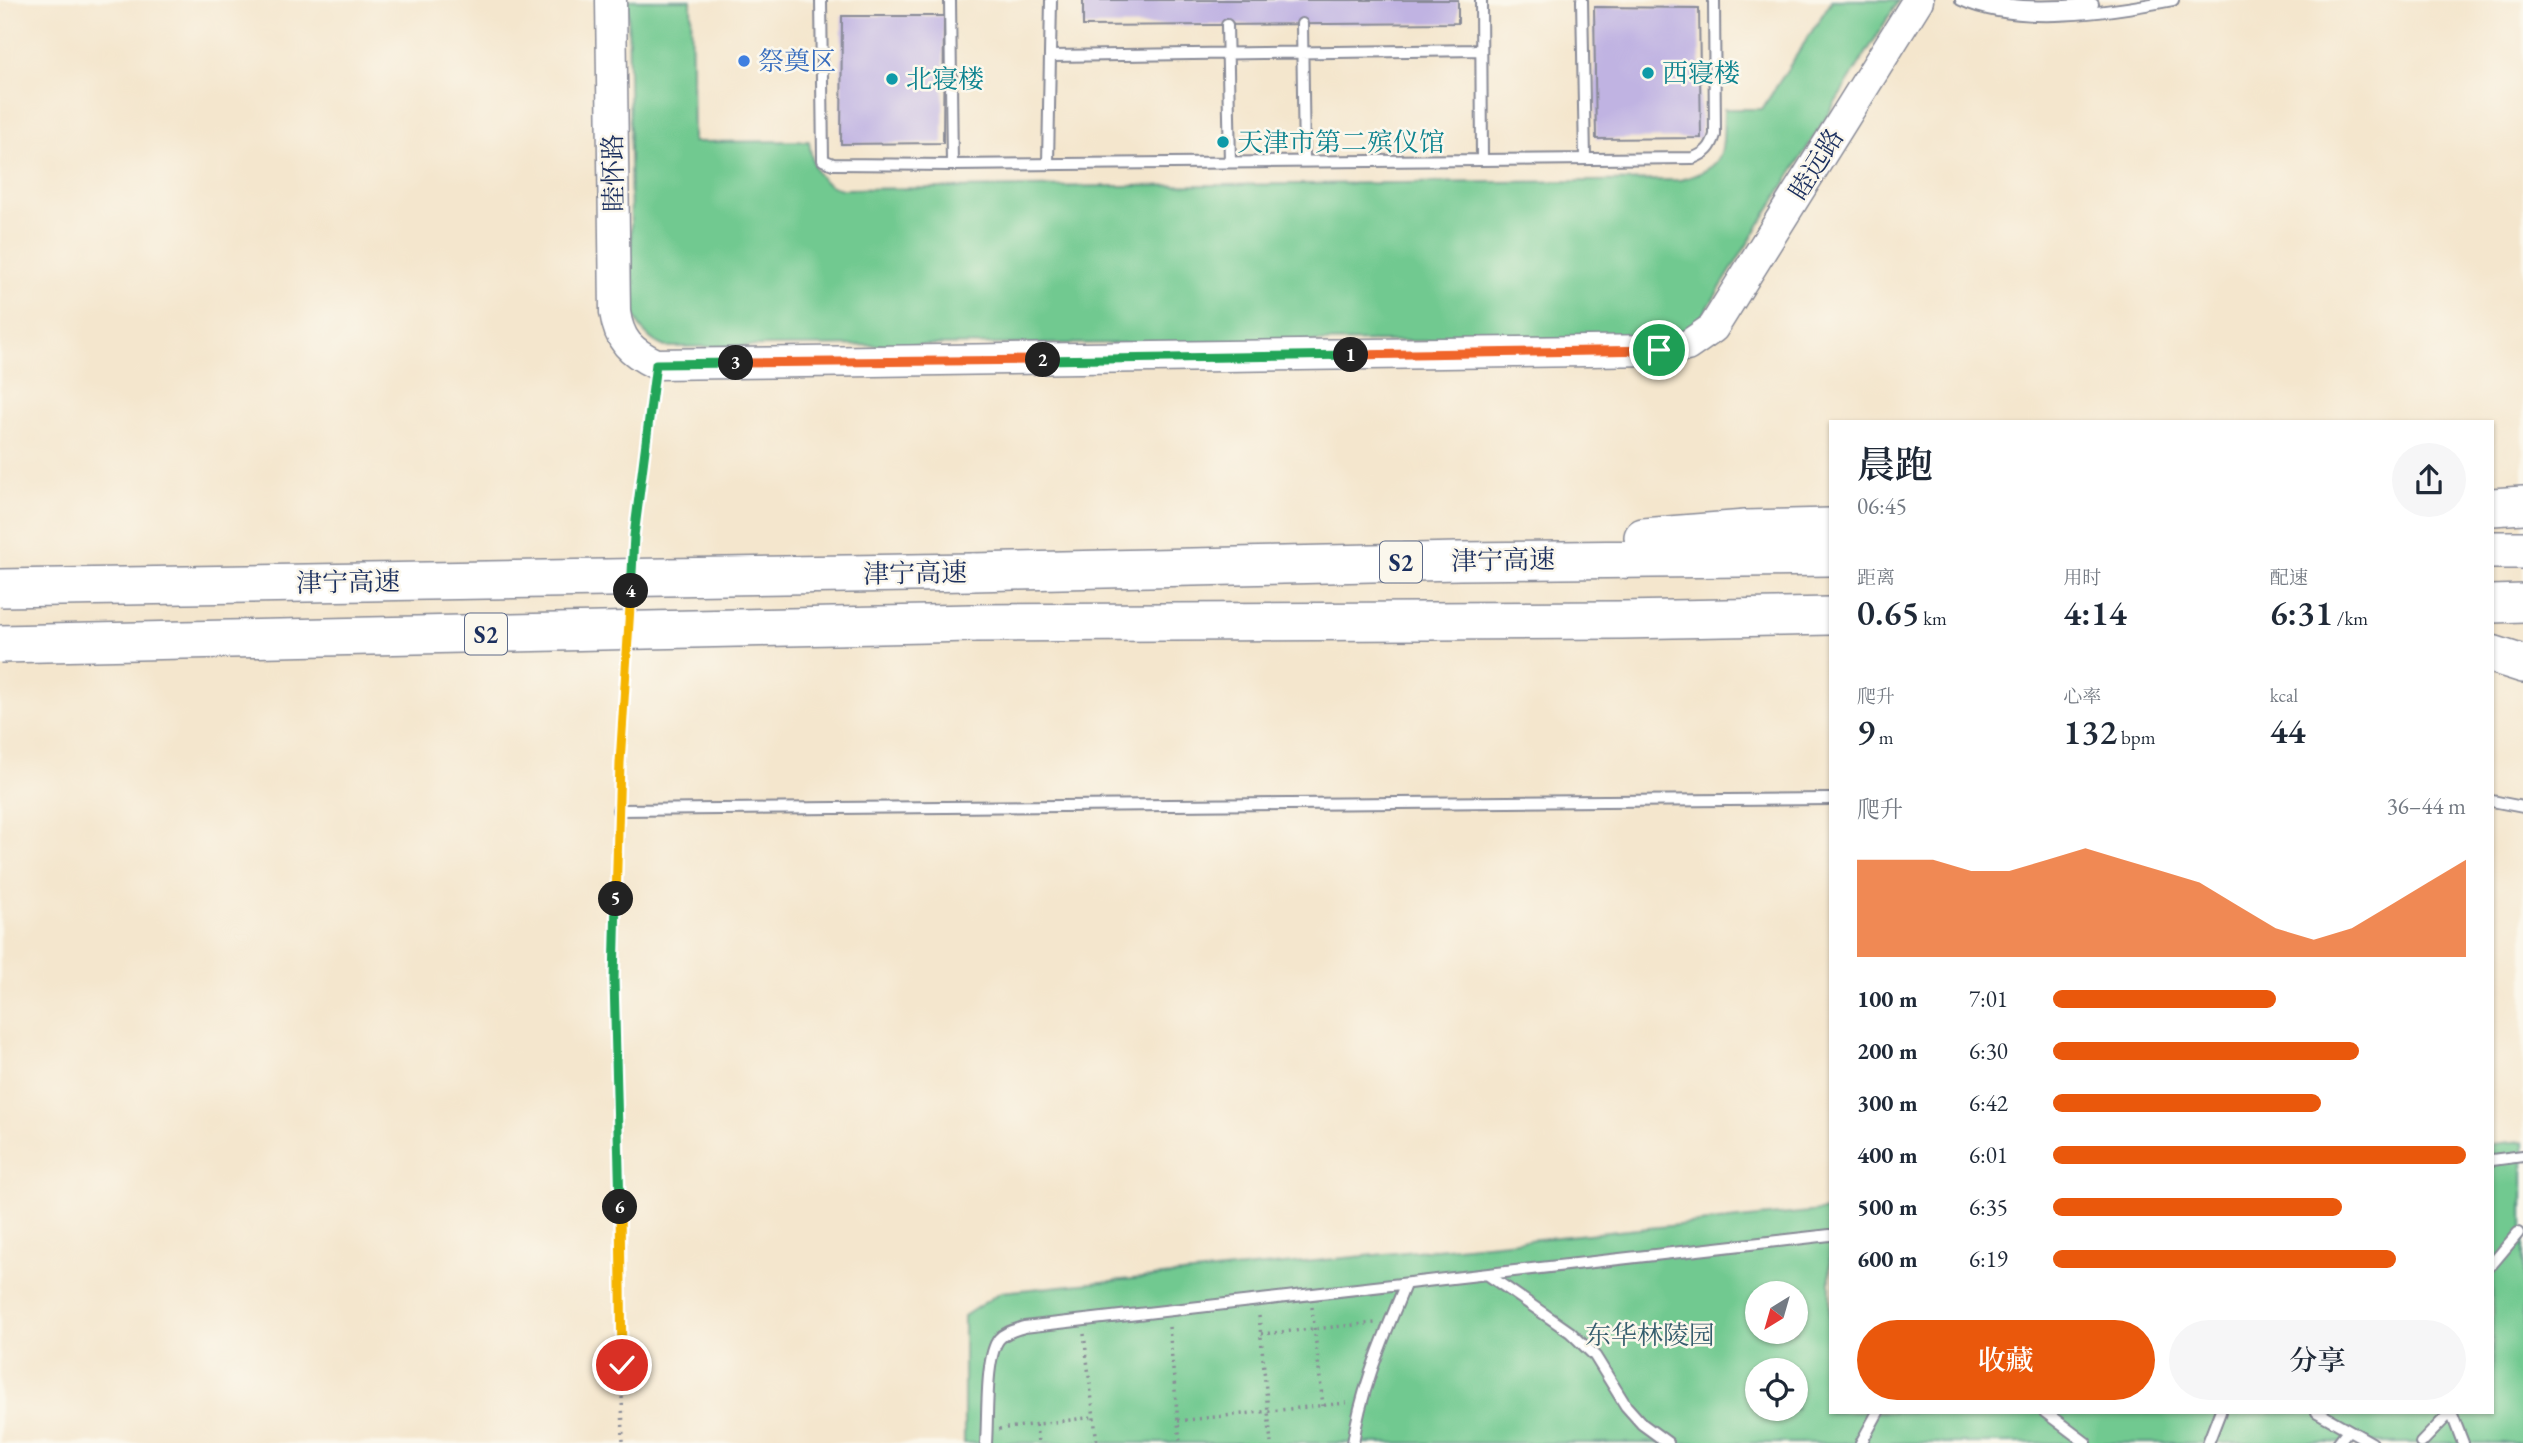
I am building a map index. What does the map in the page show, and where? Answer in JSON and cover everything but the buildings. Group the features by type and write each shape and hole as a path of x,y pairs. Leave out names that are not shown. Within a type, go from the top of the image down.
{"highway":[{"path":"2494,507 2523,505"},
{"path":"1459,561 1647,536 1746,529 1829,527"},
{"path":"2494,550 2523,550"},
{"name":"津宁高速","path":"0,588 1459,561 1829,557"},
{"path":"2494,604 2523,603"},
{"name":"津宁高速","path":"0,644 972,623 1622,620 1829,616"},
{"path":"1622,620 1829,626"},
{"path":"2494,653 2523,654"},
{"path":"2494,654 2523,664"}],"street":[{"name":"睦怀路","path":"611,0 617,329 626,344 656,364"},
{"name":"睦远路","path":"656,364 1659,350 1687,346 1713,328 1918,1"}],"lane":[{"path":"821,0 823,160 833,164 952,165 1693,158 1704,154 1712,146 1716,122 1714,0"},
{"path":"950,0 952,165"},
{"path":"1048,163 1051,0"},
{"path":"1481,0 1482,160"},
{"path":"1581,0 1585,159"},
{"path":"1961,0 1997,11 2028,14 2073,13 2173,0"},
{"path":"1982,0 2011,6 2038,7 2127,0"},
{"path":"1302,24 1304,161"},
{"path":"1227,25 1230,162"},
{"path":"1052,55 1481,50"},
{"path":"618,810 1829,799"},
{"path":"2494,801 2523,807"},
{"path":"2494,1160 2523,1156"},
{"path":"2494,1262 2518,1233"},
{"path":"986,1443 991,1361 995,1346 1002,1336 1024,1327 1829,1236"},
{"path":"1488,1275 1570,1332 1595,1356 1626,1406 1642,1424 1666,1442"},
{"path":"1353,1443 1362,1401 1405,1285"},
{"path":"1861,1443 1876,1414"},
{"path":"2048,1414 2086,1443"},
{"path":"2208,1443 2220,1414"},
{"path":"2320,1414 2372,1443"},
{"path":"2421,1443 2449,1414"},
{"path":"2452,1414 2463,1443"},
{"path":"2338,1443 2348,1430"}],"path":[{"path":"632,563 656,364"},
{"path":"623,1443 614,980 618,810 628,659"},
{"path":"1311,1296 1323,1406"},
{"path":"1257,1301 1271,1443"},
{"path":"1167,1311 1180,1443"},
{"path":"1083,1320 1097,1443"},
{"path":"1261,1334 1377,1322"},
{"path":"1178,1421 1362,1401"},
{"path":"987,1431 1094,1418"},
{"path":"1036,1425 1038,1443"}],"green space":[{"path":"628,0 691,0 693,142 809,141 812,158 821,178 826,183 842,189 1680,180 1707,169 1720,156 1724,109 1762,109 1832,0 1899,0 1704,314 1689,328 1660,339 665,347 644,331 632,308"},
{"name":"东华林陵园","path":"2523,1141 2523,1443 964,1443 964,1316 1001,1292 1829,1210 1829,1414 2494,1414 2494,1144"}],"place":[{"name":"祭奠区","path":"744,61"},
{"name":"西寝楼","path":"1648,73"},
{"name":"北寝楼","path":"892,79"},
{"name":"天津市第二殡仪馆","path":"1223,142"}],"route":[{"path":"622,1365 614,980 620,763 634,536 656,364 1659,350"}]}
